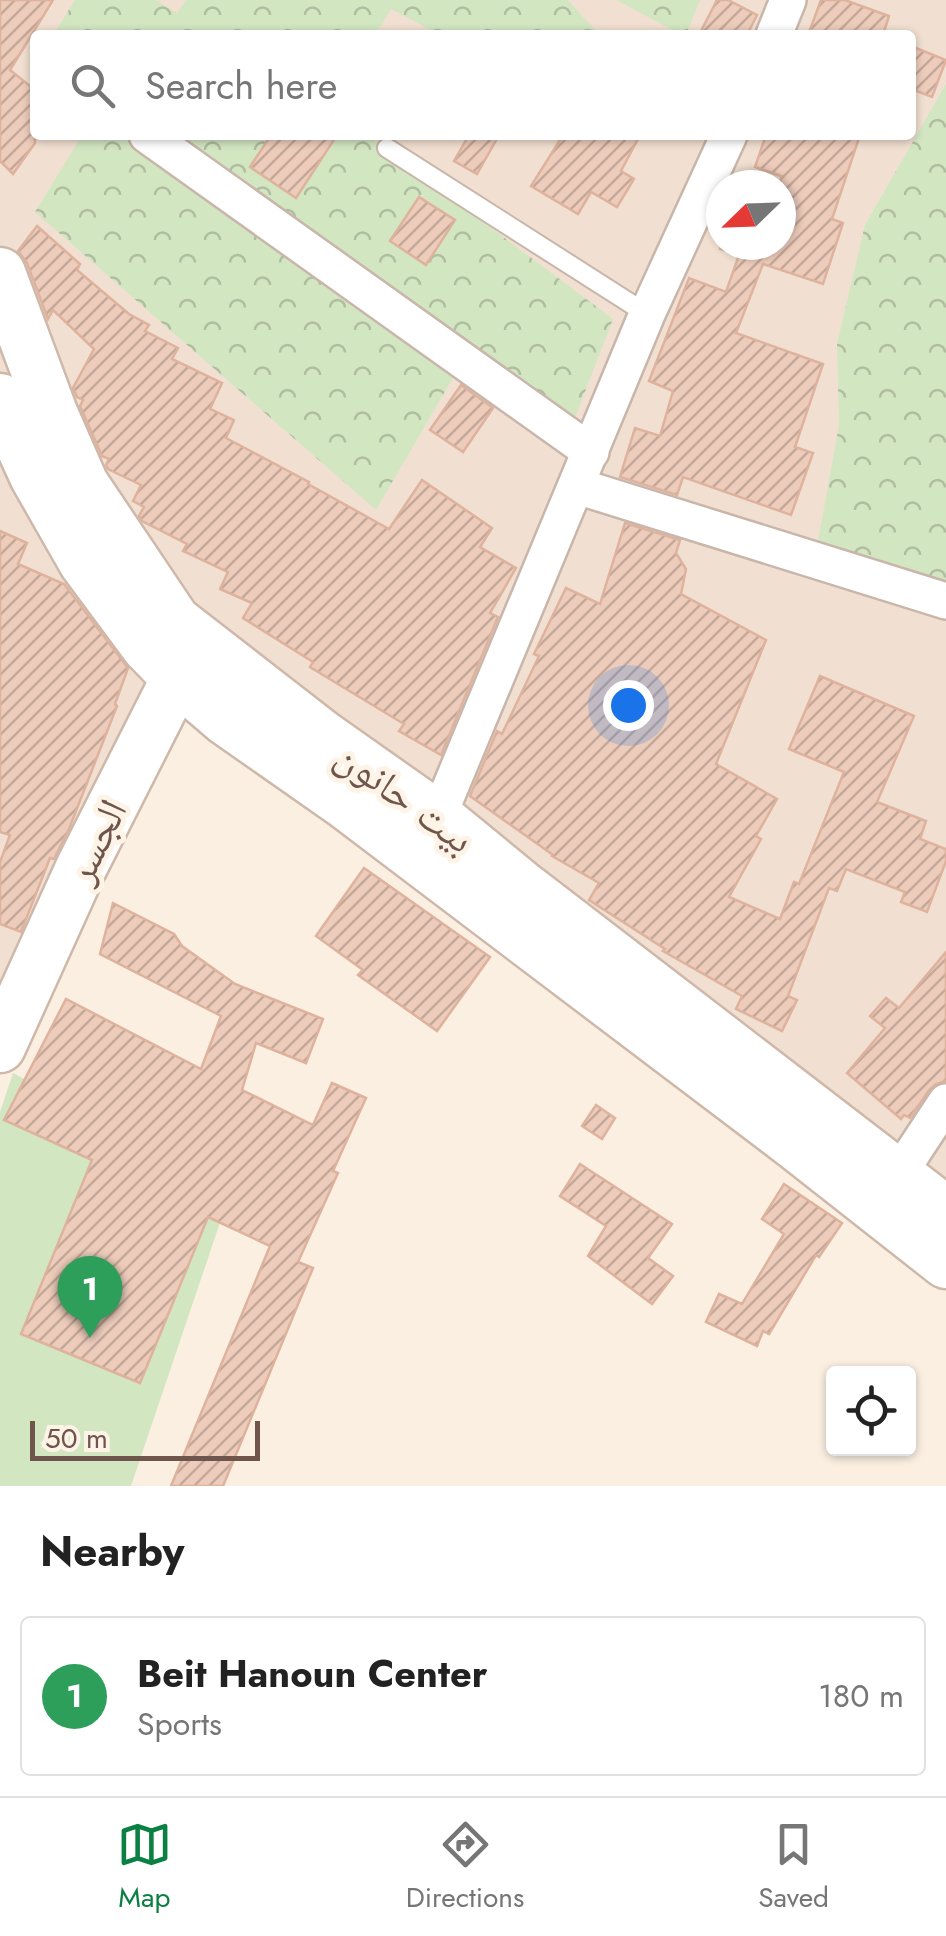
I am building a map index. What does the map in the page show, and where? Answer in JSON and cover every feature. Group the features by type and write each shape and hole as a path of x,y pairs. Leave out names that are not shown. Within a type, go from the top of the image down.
{"main road":[{"name":"بيت حانون","path":"0,273 83,484 175,621 185,657 226,720 346,804 796,1144 946,1263"},
{"name":"بيت حانون","path":"0,400 34,476 84,562 147,647 185,657 323,736 438,817 946,1212"},
{"name":"الجسر","path":"0,1047 81,868 185,657"}],"street":[{"path":"154,140 591,452"},
{"path":"438,817 647,314 728,140"},
{"path":"576,486 946,601"},
{"path":"898,1175 946,1102"}],"lane":[{"path":"387,148 647,314"}],"shaded area":[{"path":"0,0 946,0 946,1211 181,610 0,1009"}],"green space":[{"path":"75,0 156,0 177,13 186,0 568,0 595,30 431,30 391,9 378,30 56,30"},
{"path":"616,0 700,0 688,30 673,30"},
{"path":"946,84 946,581 818,541 839,425 837,344 865,225"},
{"path":"79,140 374,140 613,319 575,418 471,347 376,510 35,212"},
{"path":"13,1073 231,1190 131,1486 0,1486 0,1112"}],"building":[{"path":"0,0 53,0 35,30 30,30 30,37 10,70 30,86 30,140 35,143 13,174 0,161"},
{"path":"717,0 728,0 757,15 750,30 702,30"},
{"path":"821,0 845,0 889,16 885,30 810,30"},
{"path":"916,48 946,60 932,97 916,91"},
{"path":"268,140 334,140 296,198 250,167"},
{"path":"466,140 496,140 477,174 454,161"},
{"path":"560,140 637,140 621,171 634,179 617,207 591,192 578,214 531,186"},
{"path":"764,140 858,140 832,219 843,223 823,284 763,264 736,333 823,364 795,447 813,453 791,515 683,477 677,495 620,477 635,428 660,436 673,391 649,381 689,278 726,292 737,260 796,260 796,170 755,167"},
{"path":"419,197 455,220 426,265 390,241"},
{"path":"37,226 80,264 77,270 129,314 149,325 145,331 178,348 172,359 222,383 210,409 234,420 226,438 389,529 422,480 492,528 480,547 516,568 490,613 498,617 441,755 399,731 404,724 310,667 313,662 243,618 252,603 220,589 228,572 183,551 187,544 142,521 139,516 144,507 133,501 141,485 108,469 109,459 102,456 80,406 83,400 73,388 94,349 53,310 48,319 27,263 18,251"},
{"path":"461,385 493,408 463,452 430,430"},
{"path":"625,523 680,540 676,553 686,569 681,594 766,640 716,764 777,799 756,836 761,839 729,897 780,919 794,882 799,884 844,772 789,749 820,676 914,716 877,802 926,821 920,839 946,849 946,861 927,912 901,902 905,892 846,869 837,891 829,888 788,996 797,1000 782,1031 736,1009 742,996 663,951 589,900 599,883 552,856 470,796 497,731 502,734 539,656 534,654 566,588 600,604"},
{"path":"0,531 27,543 18,564 64,584 128,668 69,829 54,859 50,858 21,932 0,924 0,862 10,835 0,832"},
{"path":"364,868 490,957 437,1031 358,975 363,970 316,936"},
{"path":"113,903 174,934 182,946 235,984 323,1019 306,1063 256,1043 242,1090 313,1125 332,1083 366,1098 298,1262 313,1268 223,1486 171,1486 270,1246 208,1217 140,1383 21,1334 92,1160 4,1120 66,999 201,1069 221,1016 100,954"},
{"path":"946,952 946,1081 929,1090 910,1118 904,1115 901,1119 847,1073 885,1028 870,1016 886,998 899,1008"},
{"path":"596,1105 615,1118 602,1139 582,1126"},
{"path":"580,1164 672,1224 648,1258 673,1276 652,1304 588,1256 606,1226 560,1196"},
{"path":"784,1184 842,1223 819,1257 816,1255 769,1334 763,1331 757,1346 706,1322 719,1294 742,1304 784,1234 762,1219"}],"place":[{"name":"Beit Hanoun Center","path":"90,1338"}]}
